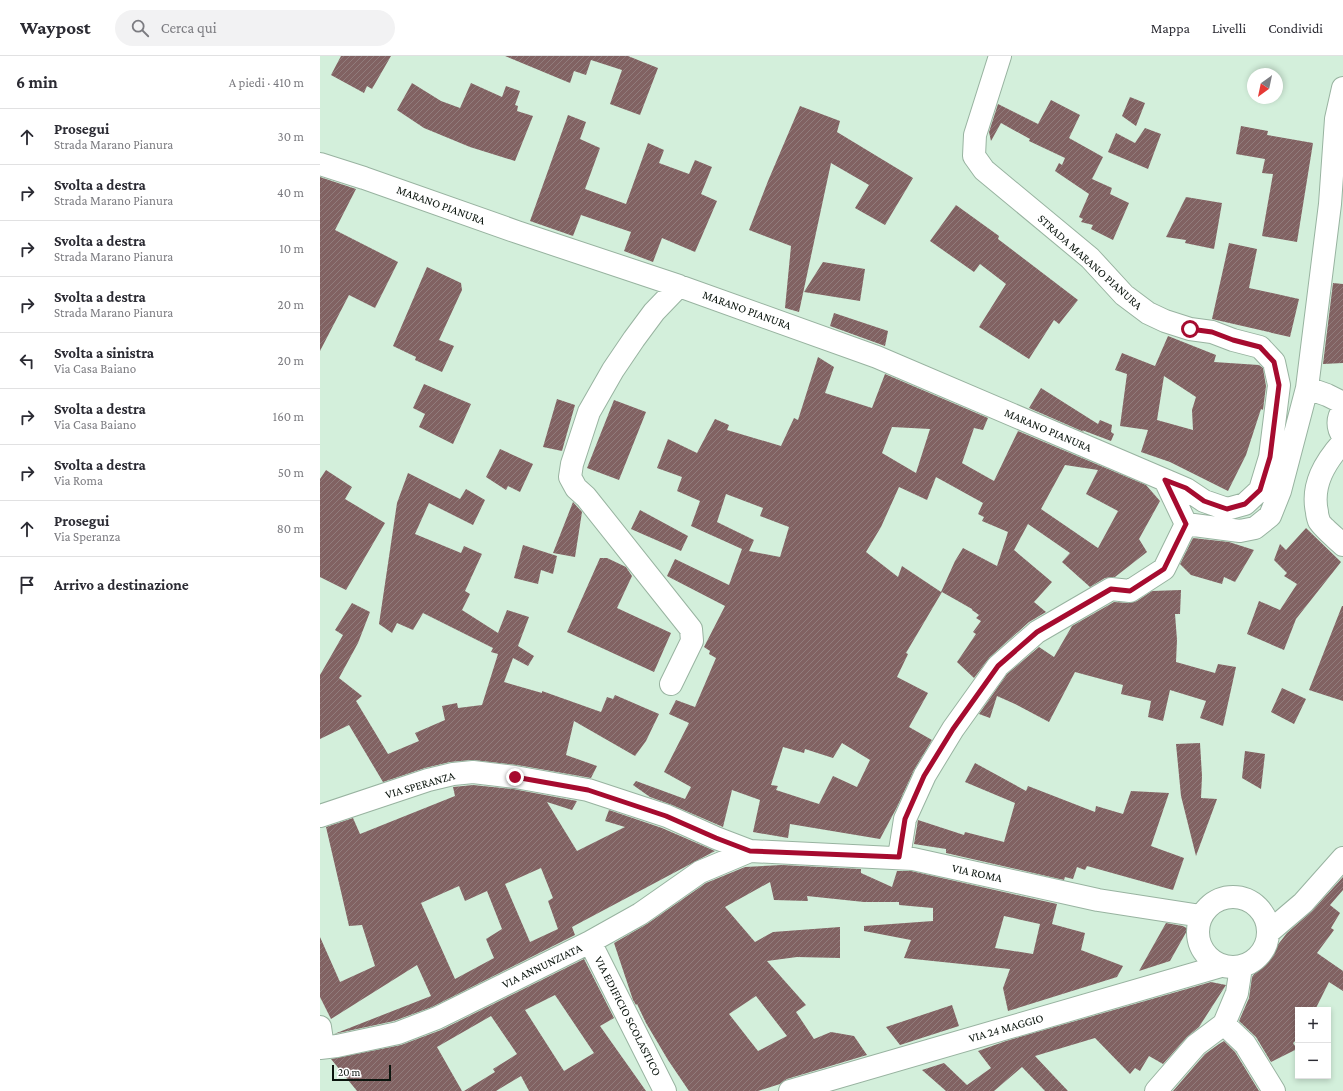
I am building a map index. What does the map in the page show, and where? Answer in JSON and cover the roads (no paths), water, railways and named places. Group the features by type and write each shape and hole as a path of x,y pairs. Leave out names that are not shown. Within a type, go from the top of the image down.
{"street":[{"name":"STRADA MARANO PIANURA","path":"1000,56 975,135 974,156 984,170 1090,258 1124,295 1148,313 1190,329 1212,332 1233,340 1260,347 1274,362 1279,385 1270,457 1260,490 1245,504 1227,509 1204,501 1186,488 1165,480"},
{"path":"1186,524 1240,530 1255,528 1270,516 1280,491 1307,388 1330,204 1336,118 1343,88"},
{"name":"MARANO PIANURA","path":"320,164 679,286 877,357 1165,480"},
{"path":"672,684 692,641 691,629 586,496 576,488 570,477 572,464 589,412 613,370 654,312 679,286"},
{"path":"1307,388 1327,395 1343,403"},
{"path":"1343,410 1338,421 1339,429 1343,436"},
{"path":"1343,442 1323,468 1317,483 1315,502 1319,521 1343,545"},
{"path":"1165,480 1186,524"},
{"path":"899,857 905,819 924,776 953,729 998,666 1037,632 1104,592 1111,589 1130,591 1164,569 1186,524"},
{"name":"VIA SPERANZA","path":"320,816 428,780 453,774 473,772 515,777 588,790 666,816 750,851"},
{"name":"VIA ROMA","path":"750,851 899,857 913,859 1098,900 1201,916"},
{"name":"VIA ANNUNZIATA","path":"321,1041 337,1046 398,1033 437,1018 590,942 640,914 700,872 750,851"},
{"path":"1269,932 1303,903 1343,858"},
{"path":"1230,897 1242,897 1253,902 1262,910 1267,921 1269,932 1267,944 1261,955 1252,962 1231,966 1211,960 1203,950 1198,939 1198,927 1201,916 1208,906 1218,900 1230,897"},
{"name":"VIA EDIFICIO SCOLASTICO","path":"590,942 665,1091"},
{"path":"1156,1091 1196,1045 1224,1024 1237,993 1231,966"},
{"name":"VIA 24 MAGGIO","path":"790,1091 1231,966"},
{"path":"1224,1024 1245,1044 1274,1091"}]}
